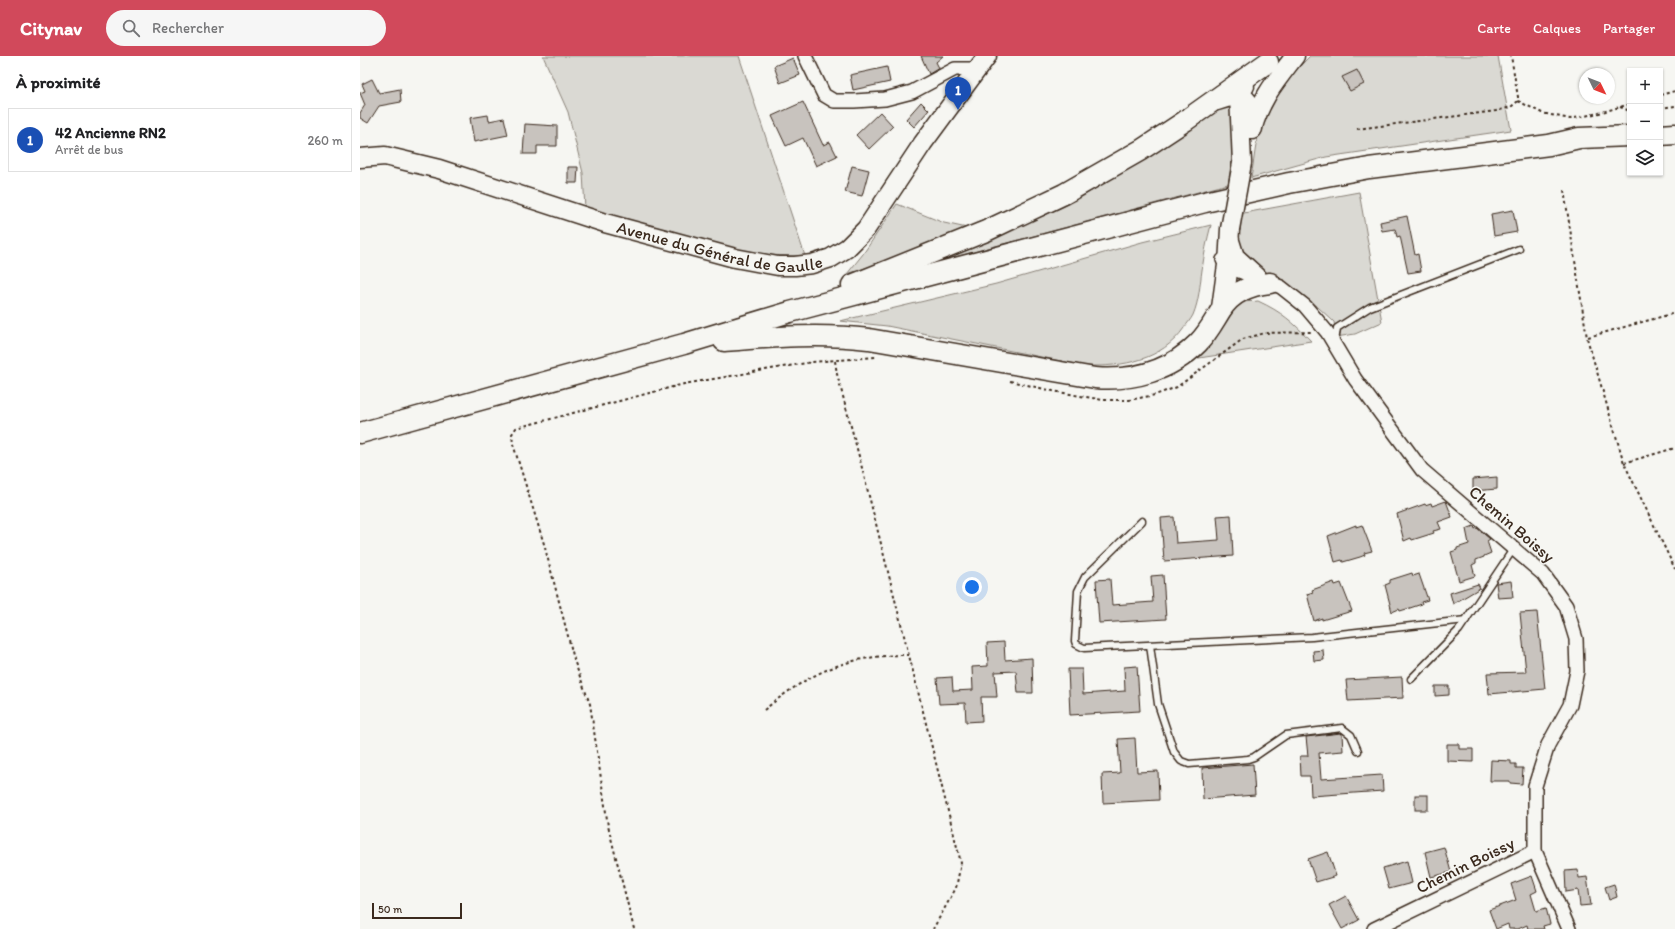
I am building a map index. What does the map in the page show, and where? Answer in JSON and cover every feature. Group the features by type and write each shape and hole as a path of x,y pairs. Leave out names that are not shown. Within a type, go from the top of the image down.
{"main road":[{"path":"1222,308 1228,265 1230,229 1242,164 1256,113 1264,97 1295,56"},
{"path":"1242,164 1239,95 1272,59"},
{"path":"790,312 872,276 927,256 986,231 1064,194 1141,150 1216,100 1272,59"},
{"name":"Avenue du Général de Gaulle","path":"360,158 385,156 440,169 613,225 735,258 778,266 795,266 831,258 848,248 866,229 923,143 982,62"},
{"path":"1216,100 1239,95 1243,98 1250,109 1252,128"},
{"path":"1663,135 1675,134"},
{"path":"360,433 684,344 790,312 1150,216 1289,183 1369,168 1548,145 1579,138 1627,136"},
{"path":"1548,145 1579,149 1627,147"},
{"path":"1663,146 1675,146"},
{"path":"684,344 802,335 838,335 1094,378 1133,378 1161,369 1183,356 1199,342 1231,297 1244,289 1255,285 1270,283"}],"street":[{"path":"805,56 824,95 834,101 885,99 912,92 955,69 982,62"},
{"path":"1230,229 1237,255 1255,273 1270,283"},
{"name":"Chemin Boissy","path":"1228,265 1239,271 1281,287 1305,306 1327,332 1355,379 1422,470 1544,574 1566,606 1576,640 1577,671 1570,704 1548,745 1536,786 1535,851 1374,929"},
{"path":"1535,851 1569,929"}],"lane":[{"path":"1335,345 1337,328 1370,307 1519,249"},
{"path":"1142,520 1085,577 1080,585 1078,591 1075,641 1076,644 1084,648 1312,637 1466,620"},
{"path":"1411,679 1459,630 1514,548"},
{"path":"1150,645 1158,704 1174,752 1180,761 1189,764 1248,759 1254,757 1286,735 1342,728 1351,735 1358,751"}],"path":[{"path":"1511,56 1518,101"},
{"path":"1663,94 1675,91"},
{"path":"1518,101 1542,114 1570,119 1600,113 1627,105"},
{"path":"1357,129 1496,111 1511,107 1518,101"},
{"path":"1663,108 1675,106"},
{"path":"1620,107 1627,110"},
{"path":"1564,190 1587,338 1624,463 1675,569"},
{"path":"1587,338 1675,313"},
{"path":"634,929 608,826 590,704 575,663 544,544 513,444 512,434 516,428 684,384 812,362 835,361 837,374 961,863 956,888 933,929"},
{"path":"1624,463 1675,448"},
{"path":"764,710 787,691 822,671 857,659 888,655 909,655"}],"shaded area":[{"path":"543,56 739,56 805,256 759,255 712,244 585,209 583,173 568,112"},
{"path":"1310,56 1498,56 1511,130 1326,157 1251,178 1256,143 1263,117 1281,88"},
{"path":"1228,104 1232,106 1233,135 1228,184 914,268 1043,216 1077,200"},
{"path":"1359,192 1382,322 1355,334 1336,337 1334,322 1319,308 1292,289 1243,260 1233,215"},
{"path":"897,204 944,223 967,228 905,255 847,274 863,254"},
{"path":"1211,225 1198,298 1192,317 1175,339 1165,348 1141,359 1127,363 1086,366 887,326 840,321 996,284 1142,242"},
{"path":"1258,301 1287,318 1311,341 1199,358 1211,335 1229,311 1243,302"}],"building":[{"path":"921,56 943,56 936,62 939,68 929,74"},
{"path":"793,58 800,75 780,83 774,66"},
{"path":"887,67 890,82 853,90 850,75"},
{"path":"1357,70 1364,84 1350,91 1342,77"},
{"path":"372,79 379,93 400,89 401,102 379,106 368,123 360,118 360,113 365,105 360,93 365,91 362,84"},
{"path":"803,102 823,145 830,142 837,156 816,166 803,138 786,146 772,116"},
{"path":"921,102 929,110 914,127 906,119"},
{"path":"880,112 893,126 869,149 856,135"},
{"path":"488,115 489,121 504,118 508,135 474,142 470,118"},
{"path":"525,124 557,126 557,146 537,146 537,154 523,154"},
{"path":"852,166 869,170 862,196 845,192"},
{"path":"568,167 578,167 577,183 568,183"},
{"path":"1513,210 1517,232 1494,236 1491,214"},
{"path":"1407,216 1415,255 1418,254 1421,271 1408,273 1400,236 1397,237 1395,229 1382,231 1380,222"},
{"path":"1497,477 1497,489 1473,491 1473,479"},
{"path":"1446,501 1452,517 1438,522 1441,529 1433,531 1434,533 1404,541 1397,514 1425,504 1431,503 1432,506"},
{"path":"1231,515 1233,556 1164,561 1161,518 1174,517 1176,543 1219,540 1217,516"},
{"path":"1356,525 1356,527 1362,525 1372,551 1364,553 1365,555 1360,557 1343,562 1342,560 1335,562 1328,536"},
{"path":"1474,526 1475,529 1477,528 1490,539 1487,541 1491,553 1476,560 1476,563 1472,565 1475,576 1459,581 1451,552 1457,550 1457,548 1469,544 1466,529"},
{"path":"1412,573 1413,576 1419,574 1428,600 1421,602 1422,604 1410,608 1400,611 1399,609 1392,612 1385,585 1390,583 1390,580"},
{"path":"1163,575 1166,619 1099,623 1096,580 1110,579 1112,605 1153,602 1151,576"},
{"path":"1511,581 1513,597 1498,598 1496,583"},
{"path":"1334,582 1335,585 1341,583 1352,611 1314,621 1307,594 1313,592 1312,590"},
{"path":"1478,584 1480,588 1453,604 1450,593"},
{"path":"1537,612 1545,689 1489,694 1487,673 1526,672 1520,613"},
{"path":"1004,642 1005,660 1032,658 1033,693 1018,693 1016,671 995,672 997,697 981,697 982,721 966,722 965,703 939,704 937,678 952,677 953,691 973,690 972,667 988,666 987,643"},
{"path":"1323,650 1324,660 1314,661 1313,651"},
{"path":"1137,666 1140,711 1070,715 1068,669 1082,669 1083,694 1125,691 1124,667"},
{"path":"1402,677 1403,698 1348,701 1346,680"},
{"path":"1435,686 1449,686 1449,695 1435,696"},
{"path":"1341,733 1343,751 1319,753 1321,779 1382,775 1383,791 1311,796 1310,776 1301,776 1300,756 1308,756 1306,737"},
{"path":"1135,738 1137,772 1158,771 1159,800 1103,803 1102,774 1120,773 1118,739"},
{"path":"1447,744 1459,744 1459,749 1473,749 1473,762 1447,761"},
{"path":"1491,760 1511,761 1511,764 1516,764 1516,768 1523,768 1522,784 1510,783 1510,781 1490,781"},
{"path":"1253,764 1255,795 1203,799 1202,768"},
{"path":"1415,795 1428,795 1428,810 1415,810"},
{"path":"1444,847 1451,872 1431,877 1425,852"},
{"path":"1328,852 1336,876 1316,882 1308,859"},
{"path":"1407,861 1412,883 1389,889 1383,868"},
{"path":"1578,870 1579,878 1587,877 1591,905 1580,906 1578,890 1566,892 1565,871"},
{"path":"1532,876 1537,891 1531,894 1536,911 1546,908 1550,924 1543,926 1544,929 1528,929 1527,925 1518,929 1509,929 1508,924 1496,929 1489,910 1516,900 1511,884"},
{"path":"1614,884 1617,897 1609,900 1605,887"},
{"path":"1346,896 1359,920 1342,929 1329,905"}],"place":[{"name":"42 Ancienne RN2","path":"958,110"}]}
